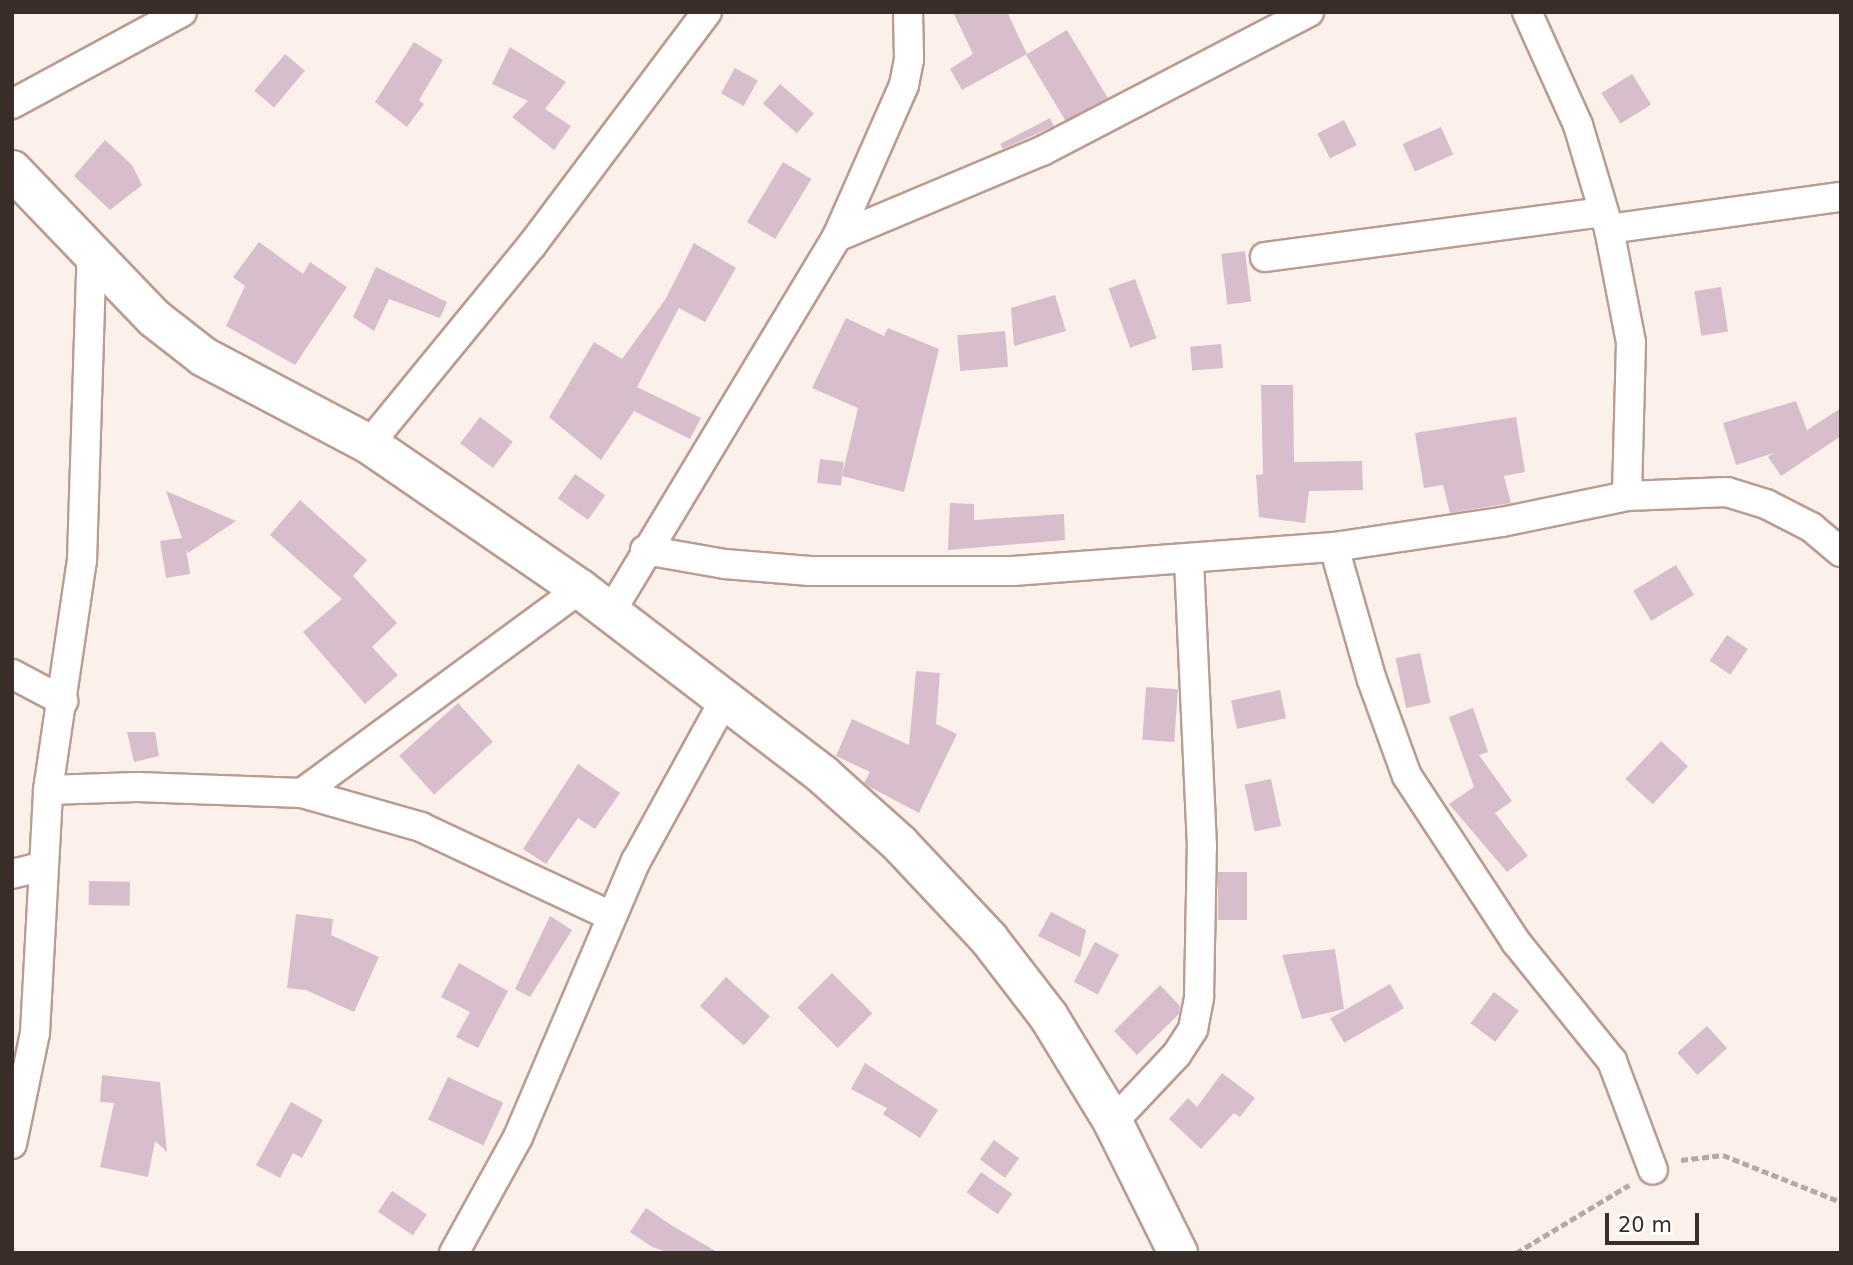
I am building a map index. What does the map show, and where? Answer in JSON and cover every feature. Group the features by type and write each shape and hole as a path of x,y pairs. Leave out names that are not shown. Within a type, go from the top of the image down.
{"street":[{"path":"12,104 182,12"},
{"path":"369,444 533,244 707,12"},
{"path":"610,612 836,237 904,85 909,59 908,12"},
{"path":"836,237 1042,151 1309,12"},
{"path":"1527,12 1578,125 1606,221 1631,342 1627,496"},
{"path":"12,170 92,250 154,318 204,357 369,444 580,589 824,775 899,843 989,939 1049,1017 1113,1122 1178,1253"},
{"path":"1265,257 1841,197"},
{"path":"12,1144 35,1033 48,790 82,560 92,250"},
{"path":"645,550 725,564 911,574 1334,547 1502,522 1627,496 1727,492 1766,503 1811,527 1841,552"},
{"path":"1334,547 1372,680 1407,776 1516,942 1612,1061 1653,1170"},
{"path":"1113,1122 1177,1055 1192,1029 1199,997 1202,834 1189,558"},
{"path":"302,793 580,589"},
{"path":"12,674 63,701"},
{"path":"454,1253 518,1137 611,916 677,780 725,699"},
{"path":"48,790 137,787 302,793 421,827 611,916"},
{"path":"12,874 43,866"}],"building":[{"path":"953,12 1007,12 1027,54 962,90 950,69 973,54"},
{"path":"1067,30 1108,98 1067,122 1026,55"},
{"path":"414,42 443,60 419,100 424,104 407,127 375,102"},
{"path":"510,47 566,82 545,109 571,126 554,150 512,117 528,101 492,84"},
{"path":"285,54 305,71 274,107 254,91"},
{"path":"735,68 758,81 744,106 721,93"},
{"path":"1632,74 1651,105 1621,124 1601,93"},
{"path":"780,84 814,114 797,133 763,104"},
{"path":"1050,118 1054,126 1003,149 1000,144"},
{"path":"1344,120 1357,145 1330,159 1317,134"},
{"path":"1441,127 1453,154 1415,171 1403,144"},
{"path":"105,140 132,165 142,185 110,210 74,176"},
{"path":"783,162 811,179 775,239 747,222"},
{"path":"259,242 303,274 310,262 347,287 295,365 226,326 245,286 233,277"},
{"path":"694,243 736,268 705,322 679,308 637,387 701,418 690,439 634,411 601,460 549,417 594,342 622,359 665,300"},
{"path":"1245,251 1251,302 1227,305 1221,254"},
{"path":"376,267 447,302 440,318 389,299 374,331 353,317"},
{"path":"1135,279 1157,338 1130,348 1109,289"},
{"path":"1721,287 1728,331 1701,336 1694,291"},
{"path":"1055,295 1066,331 1014,346 1011,308"},
{"path":"846,318 884,336 888,328 939,349 904,492 842,476 858,408 812,388"},
{"path":"1005,331 1008,367 960,371 957,335"},
{"path":"1221,344 1223,368 1192,371 1190,347"},
{"path":"1261,385 1293,385 1294,462 1362,461 1363,490 1309,491 1305,523 1259,517 1256,475 1263,474"},
{"path":"1796,401 1807,430 1841,408 1841,436 1781,476 1768,457 1774,453 1736,465 1723,423"},
{"path":"480,417 513,442 493,468 460,443"},
{"path":"1516,417 1525,472 1504,476 1511,503 1450,513 1443,485 1424,488 1415,433"},
{"path":"820,459 844,462 841,486 817,483"},
{"path":"575,474 605,495 588,520 558,499"},
{"path":"166,491 236,521 188,553 186,549 190,574 166,578 160,541 182,538"},
{"path":"300,500 367,560 353,576 397,623 372,647 398,675 365,704 303,632 342,599 270,535"},
{"path":"950,503 974,504 974,520 1064,514 1065,540 948,550"},
{"path":"1676,565 1694,595 1651,621 1633,591"},
{"path":"1727,635 1748,649 1730,675 1710,661"},
{"path":"1420,653 1431,703 1406,708 1396,658"},
{"path":"916,671 940,673 936,724 957,734 919,813 868,786 864,783 870,772 836,756 852,719 909,745"},
{"path":"1146,687 1178,689 1174,742 1142,740"},
{"path":"1280,690 1286,718 1237,729 1231,700"},
{"path":"458,703 493,742 434,795 399,756"},
{"path":"1473,708 1488,752 1479,755 1512,801 1495,813 1528,856 1507,872 1449,804 1474,787 1449,717"},
{"path":"127,732 155,732 159,756 134,762"},
{"path":"1661,741 1688,766 1653,804 1626,779"},
{"path":"578,764 620,793 595,829 578,818 546,864 523,849"},
{"path":"1271,779 1281,826 1255,832 1245,785"},
{"path":"1218,872 1247,872 1247,920 1218,920"},
{"path":"89,881 130,882 130,906 89,905"},
{"path":"1051,912 1086,930 1080,957 1038,936"},
{"path":"296,914 333,919 331,935 379,957 354,1012 306,990 287,988"},
{"path":"550,916 572,930 530,997 515,989"},
{"path":"1095,942 1119,955 1098,994 1074,982"},
{"path":"1335,949 1344,1009 1302,1019 1282,955"},
{"path":"459,963 508,991 478,1048 456,1037 470,1012 441,997"},
{"path":"832,973 872,1013 838,1048 797,1008"},
{"path":"726,977 770,1016 744,1045 700,1006"},
{"path":"1390,984 1404,1008 1344,1043 1330,1018"},
{"path":"1160,985 1180,1006 1179,1014 1137,1055 1114,1031"},
{"path":"1494,992 1519,1011 1495,1042 1471,1023"},
{"path":"1707,1026 1727,1048 1697,1075 1677,1053"},
{"path":"865,1063 938,1110 920,1138 883,1114 887,1108 851,1089"},
{"path":"1222,1073 1255,1098 1240,1117 1234,1113 1201,1149 1169,1119 1188,1098 1197,1107"},
{"path":"102,1075 160,1082 167,1152 155,1141 148,1177 100,1167 114,1103 100,1102"},
{"path":"448,1077 503,1103 483,1145 428,1120"},
{"path":"291,1102 323,1120 302,1158 293,1153 280,1178 256,1165"},
{"path":"994,1140 1019,1158 1005,1178 980,1159"},
{"path":"981,1172 1012,1194 998,1214 967,1192"},
{"path":"392,1191 427,1214 413,1235 378,1212"},
{"path":"646,1208 719,1253 670,1253 652,1247 630,1232"}]}
